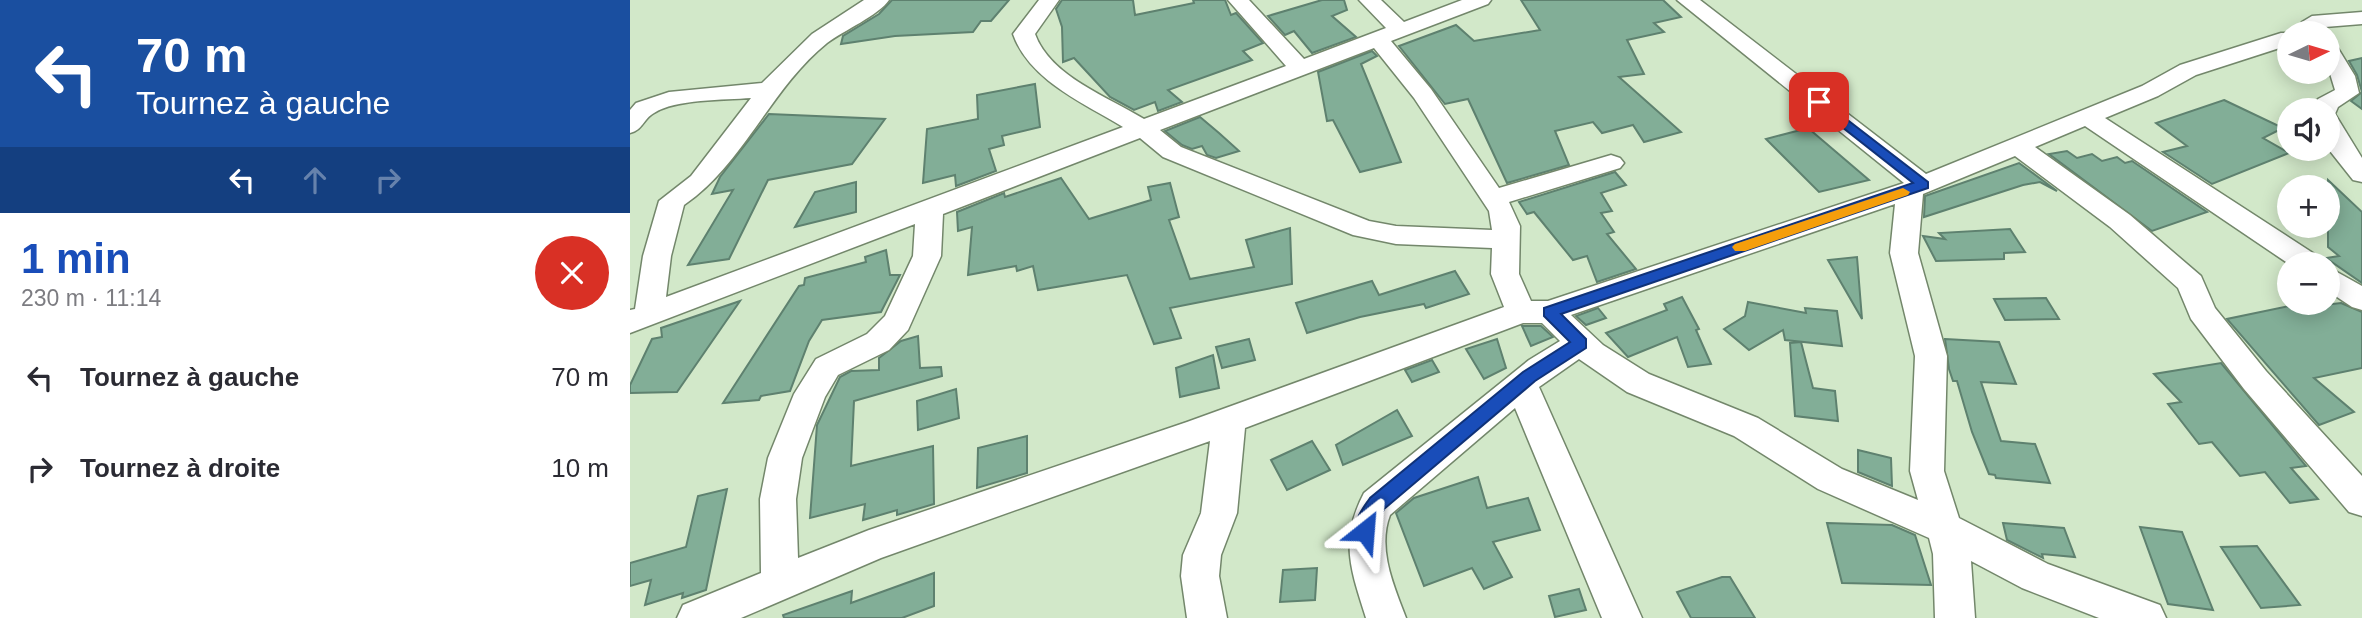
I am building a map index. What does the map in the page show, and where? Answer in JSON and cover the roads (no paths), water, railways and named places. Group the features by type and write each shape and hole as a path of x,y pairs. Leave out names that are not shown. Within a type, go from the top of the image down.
{"street":[{"path":"640,319 672,201 701,183 769,89 792,62 856,13 880,0"},
{"path":"1049,0 1024,34 1026,43 1056,76 1142,128 1172,152 1363,229 1396,235 1505,240"},
{"path":"1238,0 1300,68"},
{"path":"1369,0 1423,94 1505,218 1505,274 1535,312 1638,383 1746,427 1830,479 1942,527 2035,576 2146,618"},
{"path":"640,319 1481,0"},
{"path":"1686,0 1916,187"},
{"path":"2313,21 2330,0"},
{"path":"2340,23 2362,18"},
{"path":"697,618 869,546 1535,312 1916,187 2150,92 2188,70 2277,41"},
{"path":"2340,70 2355,92"},
{"path":"630,125 644,108 656,102 711,93 769,89"},
{"path":"2087,117 2291,252"},
{"path":"2340,136 2352,151 2362,174"},
{"path":"2017,146 2120,220 2191,283 2202,312 2255,380 2362,501"},
{"path":"1493,198 1611,163"},
{"path":"1916,187 1904,253 1931,356 1927,471 1952,554 1955,618"},
{"path":"780,583 778,499 785,458 810,394 827,367 878,342 897,322 927,256 930,209"},
{"path":"2340,285 2362,300"},
{"path":"1386,618 1366,541 1367,520 1377,504 1540,368 1581,343"},
{"path":"1521,384 1622,618"},
{"path":"1207,618 1200,576 1202,555 1219,513 1229,419"}]}
